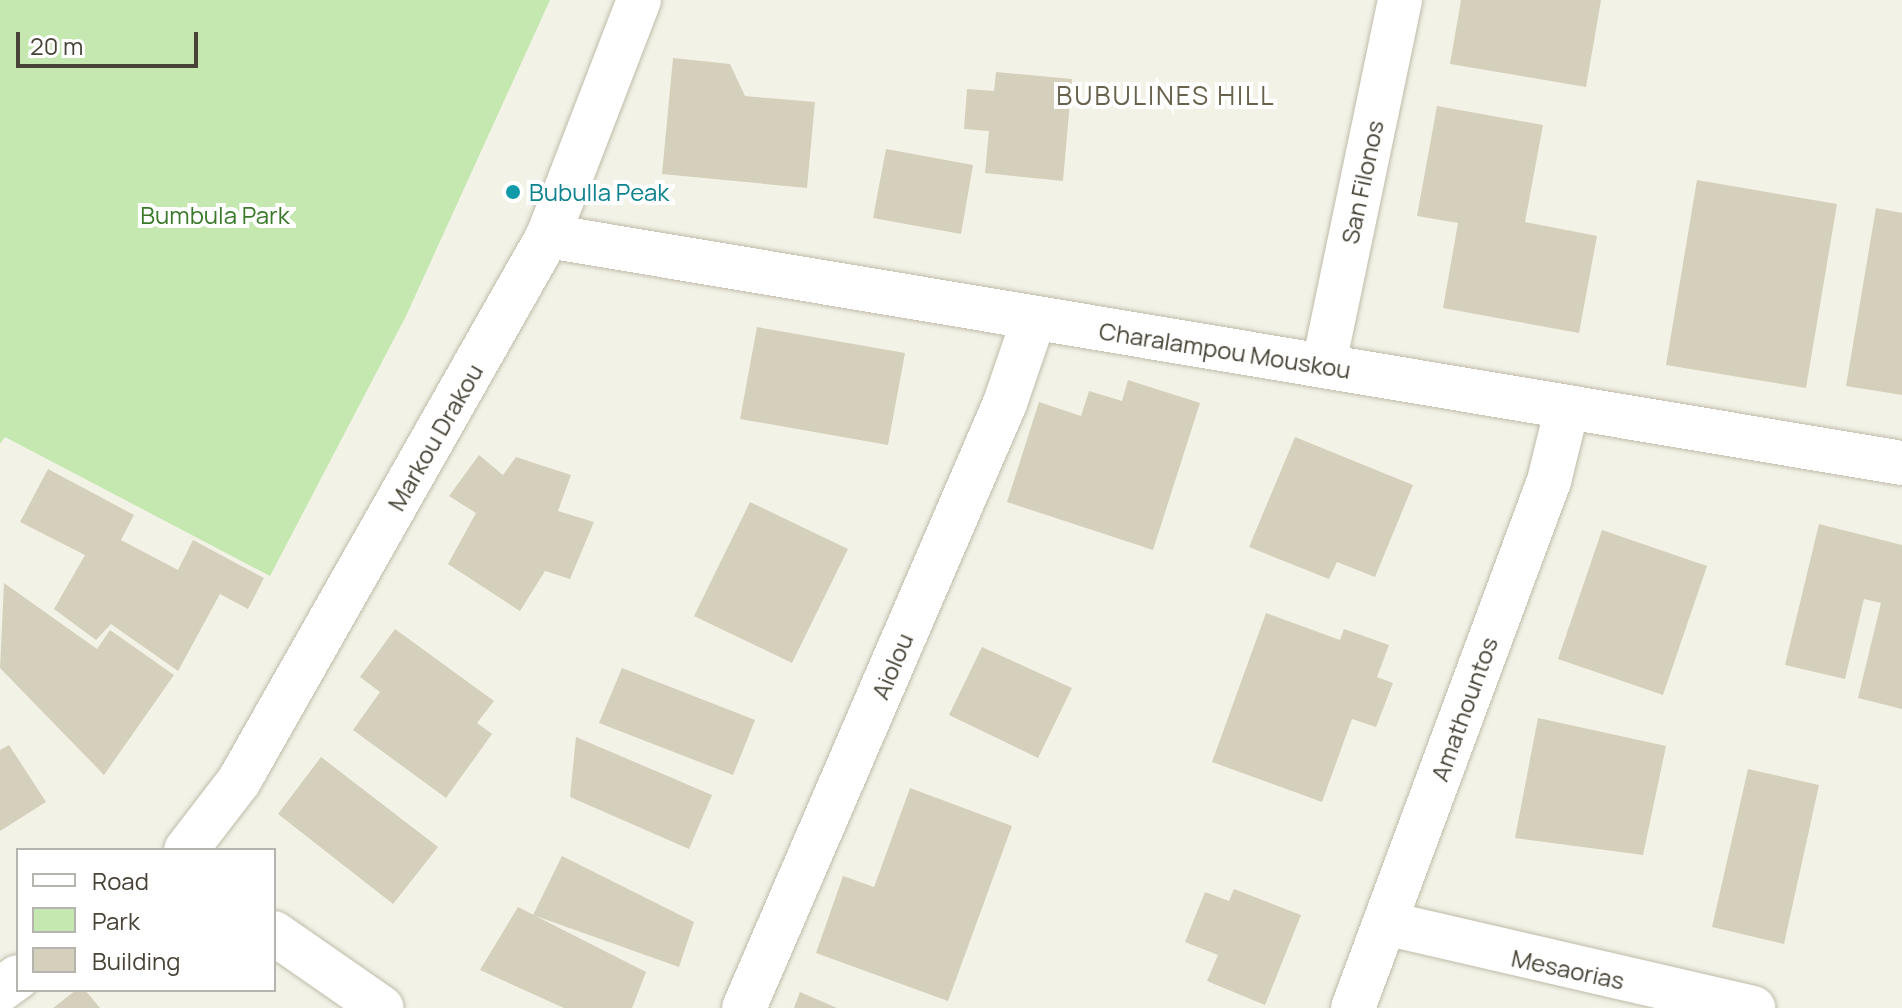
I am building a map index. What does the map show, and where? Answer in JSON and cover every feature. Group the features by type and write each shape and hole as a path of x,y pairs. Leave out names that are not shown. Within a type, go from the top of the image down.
{"street":[{"name":"Markou Drakou","path":"188,848 239,781 548,236 639,0"},
{"name":"San Filonos","path":"1324,364 1400,0"},
{"name":"Charalampou Mouskou","path":"548,236 1033,321 1324,364 1902,463"},
{"name":"Aiolou","path":"744,1008 1005,403 1033,321"},
{"name":"Amathountos","path":"1353,1008 1549,481 1567,408"},
{"name":"Mesaorias","path":"1385,923 1753,1008"},
{"path":"276,934 382,1008"}],"green space":[{"name":"Bumbula Park","path":"0,0 550,0 406,316 270,576 5,437 0,444"}],"building":[{"path":"1461,0 1601,0 1586,87 1450,64"},
{"path":"673,58 730,64 745,96 815,102 807,188 662,174"},
{"path":"996,72 1072,79 1063,181 985,173 989,131 964,129 967,89 994,91"},
{"path":"1437,106 1543,125 1525,222 1597,236 1579,333 1443,308 1458,223 1417,216"},
{"path":"886,149 973,165 961,234 873,218"},
{"path":"1697,180 1837,204 1806,388 1666,365"},
{"path":"1876,208 1902,213 1902,395 1846,386"},
{"path":"757,327 905,353 888,445 740,419"},
{"path":"1128,380 1200,403 1153,550 1007,502 1039,402 1081,416 1089,391 1122,401"},
{"path":"1295,437 1413,485 1375,577 1337,562 1329,579 1249,547"},
{"path":"479,455 503,475 516,457 571,475 558,511 594,522 570,579 545,571 520,611 448,564 476,513 449,496"},
{"path":"48,469 134,515 121,540 178,570 193,540 264,578 248,609 220,594 178,671 111,624 96,640 54,609 85,555 20,522"},
{"path":"750,502 848,549 792,663 694,616"},
{"path":"1819,524 1902,545 1902,709 1858,698 1881,603 1864,599 1845,679 1785,665"},
{"path":"1602,530 1707,566 1663,695 1558,659"},
{"path":"4,583 97,649 110,630 174,675 104,775 0,668"},
{"path":"1266,613 1340,640 1344,629 1389,645 1377,677 1393,683 1376,727 1352,719 1322,802 1212,762"},
{"path":"395,629 494,701 477,723 492,734 446,798 353,730 380,692 360,677"},
{"path":"982,647 1072,688 1038,758 949,715"},
{"path":"622,668 755,720 733,775 599,723"},
{"path":"1538,718 1666,746 1643,855 1515,838"},
{"path":"576,737 712,795 689,849 570,797"},
{"path":"9,745 46,802 0,831 0,750"},
{"path":"321,757 438,847 393,904 278,814"},
{"path":"1748,769 1819,785 1784,944 1712,927"},
{"path":"910,788 1012,826 948,1001 816,953 843,876 874,887"},
{"path":"562,856 694,922 679,967 533,915"},
{"path":"1234,889 1301,915 1265,1005 1207,981 1218,955 1185,942 1205,892 1229,901"},
{"path":"518,907 646,972 632,1008 564,1008 480,970"},
{"path":"73,992 87,992 100,1008 53,1008"},
{"path":"800,992 837,1008 794,1008"}],"place":[{"name":"Bubulla Peak","path":"513,192"}],"district":[{"name":"BUBULINES HILL","path":"1166,96"}]}
